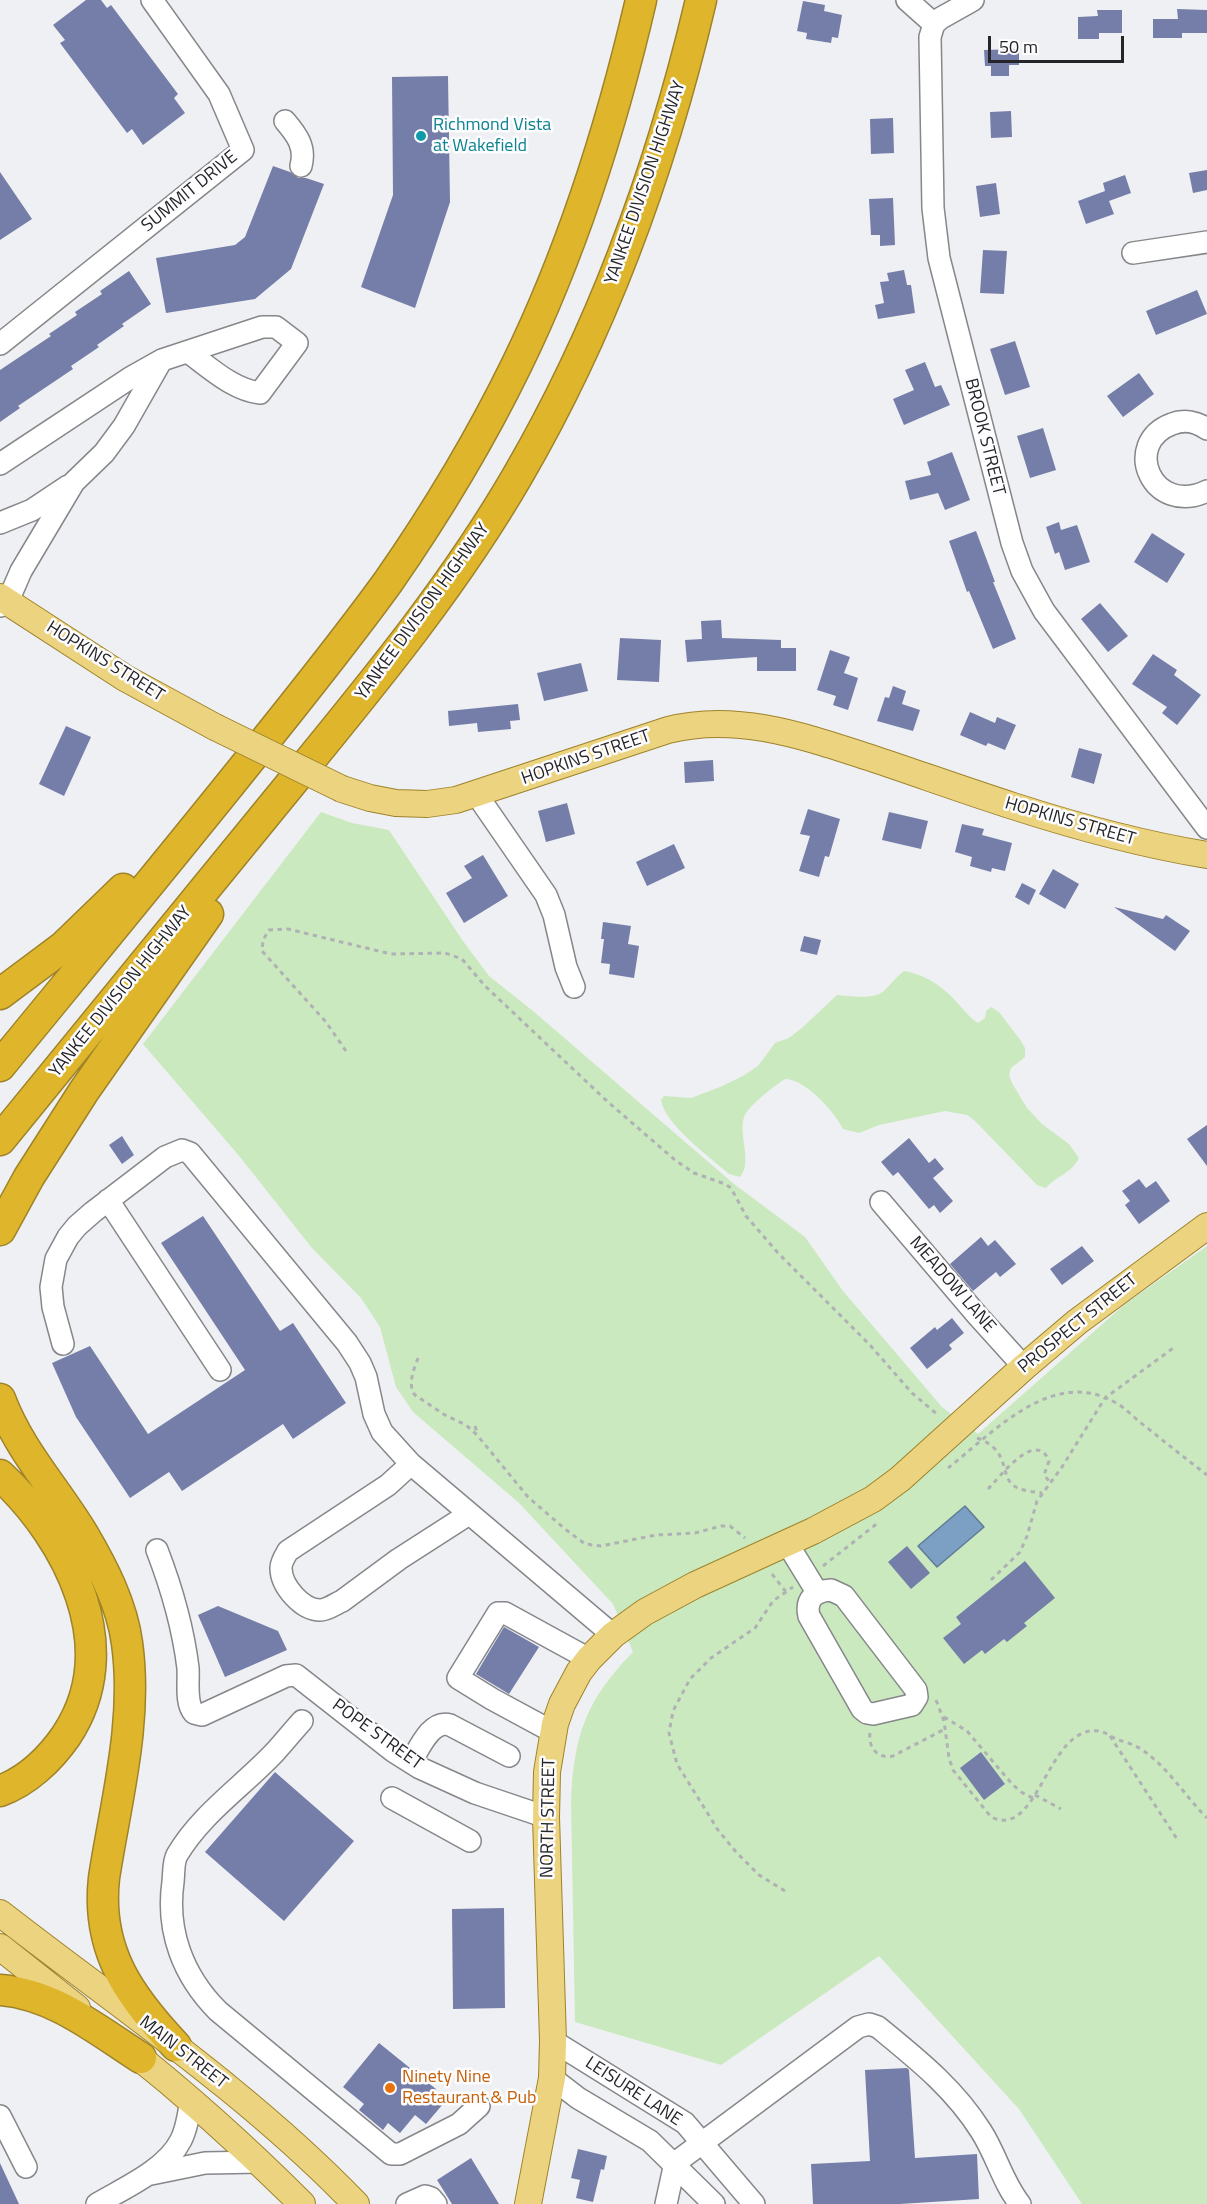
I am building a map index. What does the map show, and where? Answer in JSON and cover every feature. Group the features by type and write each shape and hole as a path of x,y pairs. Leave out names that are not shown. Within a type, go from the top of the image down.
{"highway":[{"path":"0,1065 208,812 365,613 417,538 468,455 518,362 558,267 591,179 624,70 641,0"},
{"name":"YANKEE DIVISION HIGHWAY","path":"0,1140 413,631 466,558 518,474 566,385 610,288 638,216 663,144 686,65 701,0"},
{"path":"0,994 63,946 117,897 305,690"},
{"path":"0,1230 29,1177 84,1091 357,702"},
{"path":"0,1399 30,1457 82,1533 105,1575 122,1618 127,1642 131,1690 129,1721 104,1878 102,1897 104,1922 112,1956 129,1988 142,2009 176,2046"},
{"path":"0,1475 19,1493 52,1537 85,1606 92,1643 92,1667 84,1701 70,1729 38,1768 0,1791"},
{"path":"0,1990 17,1992 69,2011 141,2058"}],"main road":[{"name":"HOPKINS STREET","path":"3,601 126,678 215,727 342,789 383,801 411,804 441,803 477,795 668,730 695,724 730,723 765,728 823,742 1014,807 1137,843 1207,855"},
{"name":"PROSPECT STREET","path":"954,1429 1024,1366 1086,1315 1205,1231"},
{"name":"NORTH STREET","path":"528,2204 552,2078 547,1772 553,1732 570,1688 590,1659 613,1635 656,1606 873,1499 909,1471 954,1429"},
{"name":"MAIN STREET","path":"0,1912 176,2046 273,2125 322,2169 356,2204"},
{"name":"MAIN STREET","path":"0,1947 191,2099 302,2204"}],"street":[{"name":"SUMMIT DRIVE","path":"0,344 243,150 219,94 152,0"},
{"path":"907,0 934,24 946,14 973,0"},
{"name":"BROOK STREET","path":"934,24 930,37 932,160 937,242 998,494 1017,557 1044,611 1207,828"},
{"path":"285,121 301,143 303,157 301,166"},
{"path":"1133,253 1207,242"},
{"path":"0,464 130,378 162,360 262,327 276,327 297,343 260,393 248,392 239,387 188,352"},
{"path":"0,523 32,510 74,482 104,453 124,426 162,360"},
{"path":"1207,429 1191,422 1170,424 1153,438 1146,458 1151,478 1166,493 1186,498 1207,492"},
{"path":"3,601 74,482"},
{"path":"477,795 546,895 554,915 566,967 574,987"},
{"path":"63,1344 53,1307 51,1287 60,1249 77,1226 165,1157 182,1150 190,1152 347,1343 366,1377 374,1414 382,1432 411,1464 613,1635"},
{"path":"108,1200 220,1370"},
{"name":"MEADOW LANE","path":"881,1202 977,1315 1024,1366"},
{"path":"411,1464 388,1485 288,1551 281,1566 282,1575 294,1596 304,1605 322,1610 342,1601 399,1559 469,1514"},
{"path":"787,1543 812,1585 809,1616 861,1707 865,1712 871,1714 912,1705 917,1692 844,1596 812,1585"},
{"name":"POPE STREET","path":"158,1550 180,1618 188,1668 189,1706 194,1713 204,1714 289,1675 298,1676 393,1751 411,1762 448,1782 546,1817"},
{"path":"553,1732 458,1678 498,1613 505,1613 590,1659"},
{"path":"302,1721 274,1753 234,1789 193,1834 176,1857 170,1899 171,1917 174,1936 187,1970 202,1993 218,2011 391,2154 400,2154 459,2124 479,2106"},
{"path":"411,1762 434,1728 442,1724 450,1725 509,1756"},
{"path":"392,1798 470,1841"},
{"path":"666,2204 675,2163 860,2025 869,2024 878,2027 937,2075 980,2129 1012,2193 1020,2204"},
{"name":"LEISURE LANE","path":"553,2041 685,2123 754,2204"},
{"name":"LEISURE LANE","path":"552,2078 578,2098 650,2141 675,2163 714,2204"},
{"path":"96,2204 148,2175 178,2145 185,2130 191,2099"},
{"path":"0,2116 26,2167"},
{"path":"148,2175 205,2163 260,2162"},
{"path":"410,2203 421,2196 427,2196 436,2204"}],"path":[{"path":"346,1051 326,1022 262,951 263,939 269,930 288,929 391,954 445,953 462,959 485,986 608,1102 675,1160 694,1173 731,1188 746,1216 778,1253 868,1344 912,1393 954,1429 993,1444 999,1452 1011,1484 1018,1488 1042,1493"},
{"path":"991,1580 1020,1552 1042,1493 1062,1467 1105,1398 1176,1346"},
{"path":"418,1358 412,1390 420,1399 466,1425 477,1435 528,1497 585,1544 601,1546 640,1537 695,1533 730,1526 737,1530 760,1555 786,1592"},
{"path":"939,1474 1022,1409 1060,1393 1077,1392 1105,1398 1128,1411 1207,1475"},
{"path":"475,1426 477,1435"},
{"path":"988,1489 1024,1453 1030,1450 1039,1451 1047,1457 1049,1461 1044,1475 1050,1482"},
{"path":"785,1891 759,1875 718,1830 677,1764 669,1733 673,1711 690,1679 711,1658 755,1629 773,1601 786,1592 812,1585 883,1519"},
{"path":"936,1700 942,1716 953,1770 992,1817 1003,1821 1023,1811 1034,1797 1056,1757 1068,1742 1087,1732 1097,1731 1138,1747 1155,1760 1166,1769 1207,1818"},
{"path":"871,1714 869,1743 876,1753 887,1757 945,1729"},
{"path":"942,1716 967,1731 1021,1792 1061,1809"},
{"path":"1108,1735 1177,1839"}],"green space":[{"path":"321,812 352,823 389,830 489,976 734,1184 805,1237 843,1291 942,1407 978,1434 1124,1305 1207,1246 1207,2204 1082,2204 1019,2109 879,1956 721,2065 575,2022 571,1801 575,1757 586,1720 594,1703 617,1669 633,1652 613,1604 519,1503 413,1412 396,1387 380,1327 361,1298 312,1248 240,1157 143,1044"},
{"path":"904,971 936,984 978,1023 985,1018 986,1011 991,1007 999,1012 1021,1041 1025,1048 1025,1057 1011,1068 1009,1075 1012,1083 1027,1108 1042,1124 1069,1144 1079,1158 1072,1167 1046,1188 1037,1185 967,1115 945,1111 879,1125 859,1133 843,1129 833,1114 810,1090 793,1080 785,1079 768,1091 746,1112 743,1124 745,1164 740,1177 729,1174 700,1150 679,1130 664,1110 661,1100 664,1096 691,1098 743,1076 758,1066 775,1043 789,1038 837,995 861,997 880,994"}],"water":[{"path":"965,1506 984,1527 937,1567 918,1546"}],"building":[{"path":"86,0 101,0 107,8 111,5 178,94 174,98 185,113 143,145 132,129 127,133 60,43 65,40 53,25"},
{"path":"803,1 825,5 824,11 842,15 838,38 832,37 831,43 806,39 807,33 797,31"},
{"path":"1177,9 1207,10 1207,33 1182,33 1182,38 1153,38 1153,19 1178,19"},
{"path":"1097,10 1122,10 1122,33 1099,33 1099,39 1078,39 1078,17 1098,16"},
{"path":"1019,49 1019,65 1009,65 1009,76 991,76 991,66 985,66 984,50"},
{"name":"Richmond Vista at Wakefield","path":"448,76 450,202 415,308 361,287 393,195 392,77"},
{"path":"1011,111 1012,137 991,138 990,112"},
{"path":"893,118 894,153 871,154 870,119"},
{"path":"273,166 290,172 298,178 324,184 291,269 255,299 166,313 156,258 235,245 245,237"},
{"path":"1207,170 1207,190 1193,193 1189,173"},
{"path":"0,172 32,219 0,240"},
{"path":"1125,175 1131,193 1109,201 1114,214 1086,224 1078,201 1105,191 1103,183"},
{"path":"996,183 1000,214 980,217 976,186"},
{"path":"893,198 895,245 880,246 880,235 871,235 869,199"},
{"path":"983,250 1007,251 1004,294 980,293"},
{"path":"904,270 907,285 911,285 915,313 878,319 875,305 884,303 880,282 889,281 887,273"},
{"path":"129,271 151,304 122,324 124,326 97,345 99,347 71,366 73,369 18,406 20,408 0,422 0,370 51,336 49,334 77,315 75,312 102,294 100,291"},
{"path":"1197,290 1207,314 1156,335 1146,311"},
{"path":"1015,341 1030,387 1005,395 990,349"},
{"path":"925,362 935,387 941,385 950,405 904,425 893,399 914,390 905,370"},
{"path":"1139,373 1154,394 1123,417 1107,396"},
{"path":"1043,428 1056,470 1030,478 1017,436"},
{"path":"952,452 970,500 945,510 938,493 910,500 905,481 931,475 927,462"},
{"path":"1059,522 1061,530 1077,525 1090,562 1065,570 1059,552 1055,554 1046,527"},
{"path":"976,531 1016,639 993,649 969,591 967,592 949,541"},
{"path":"1152,533 1185,554 1167,583 1134,562"},
{"path":"1100,603 1128,636 1108,652 1081,619"},
{"path":"721,620 722,638 781,640 781,648 796,648 796,671 757,671 757,657 687,662 685,640 702,639 701,621"},
{"path":"620,638 661,640 659,682 617,680"},
{"path":"830,650 850,657 844,673 858,678 848,710 833,705 836,696 817,690"},
{"path":"1153,654 1177,670 1174,675 1201,695 1177,725 1162,713 1167,707 1132,684"},
{"path":"581,663 588,691 544,701 537,673"},
{"path":"893,686 906,691 902,704 920,710 913,731 877,721 885,697 889,698"},
{"path":"518,704 520,720 510,721 511,729 478,732 477,723 449,726 448,711"},
{"path":"970,712 995,723 997,717 1016,725 1005,750 988,743 986,746 960,735"},
{"path":"66,726 91,737 64,796 39,784"},
{"path":"1079,748 1102,754 1094,784 1071,777"},
{"path":"713,760 714,781 685,783 684,762"},
{"path":"567,803 575,834 546,842 538,811"},
{"path":"808,809 840,819 829,857 825,856 819,877 799,871 810,836 800,834"},
{"path":"889,812 928,821 921,849 882,840"},
{"path":"962,824 984,829 982,835 1012,843 1005,871 992,868 991,872 970,866 972,857 955,852"},
{"path":"674,844 685,868 647,886 636,862"},
{"path":"483,855 508,896 464,923 446,893 472,878 464,866"},
{"path":"1053,869 1079,884 1065,909 1039,894"},
{"path":"1022,883 1036,890 1029,905 1015,897"},
{"path":"1114,907 1163,919 1166,915 1190,931 1175,951"},
{"path":"603,922 631,926 628,944 639,946 634,978 609,974 610,964 601,963 604,939 601,939"},
{"path":"804,936 821,940 817,955 800,951"},
{"path":"1207,1125 1207,1166 1187,1139"},
{"path":"122,1136 134,1155 122,1164 109,1145"},
{"path":"909,1138 929,1163 935,1158 944,1169 933,1178 953,1201 940,1213 934,1205 929,1209 898,1172 893,1176 881,1162"},
{"path":"1139,1179 1146,1188 1156,1181 1170,1201 1139,1224 1125,1205 1130,1201 1122,1191"},
{"path":"203,1216 280,1331 293,1323 346,1403 293,1439 283,1424 182,1491 169,1472 130,1498 76,1417 52,1363 90,1346 148,1434 245,1370 161,1243"},
{"path":"981,1237 988,1246 995,1240 1016,1264 1000,1277 996,1272 973,1291 950,1264"},
{"path":"1082,1246 1094,1261 1062,1285 1050,1269"},
{"path":"952,1318 964,1333 949,1345 952,1349 927,1369 910,1348 935,1327 937,1330"},
{"path":"907,1546 930,1573 911,1589 888,1562"},
{"path":"1025,1561 1055,1598 1024,1623 1027,1626 1007,1642 1004,1639 985,1654 982,1650 964,1664 943,1638 961,1624 956,1617"},
{"path":"218,1606 278,1631 287,1650 225,1677 198,1615"},
{"path":"504,1627 539,1647 509,1694 476,1674"},
{"path":"981,1752 1005,1784 984,1800 960,1768"},
{"path":"275,1772 354,1841 284,1921 205,1852"},
{"path":"504,1908 505,2008 453,2009 452,1909"},
{"name":"Ninety Nine Restaurant & Pub","path":"379,2043 436,2089 432,2095 443,2104 426,2124 415,2115 400,2133 388,2123 383,2130 359,2110 364,2104 343,2087"},
{"path":"907,2068 909,2070 915,2158 977,2154 979,2199 900,2204 813,2204 811,2164 870,2161 865,2070"},
{"path":"578,2149 607,2156 604,2170 601,2169 593,2202 576,2198 580,2180 571,2178"},
{"path":"471,2158 499,2204 452,2204 437,2180"},
{"path":"0,2163 19,2204 0,2204"}],"place":[{"name":"Richmond Vista at Wakefield","path":"421,136"},
{"name":"Ninety Nine Restaurant & Pub","path":"390,2088"}]}
